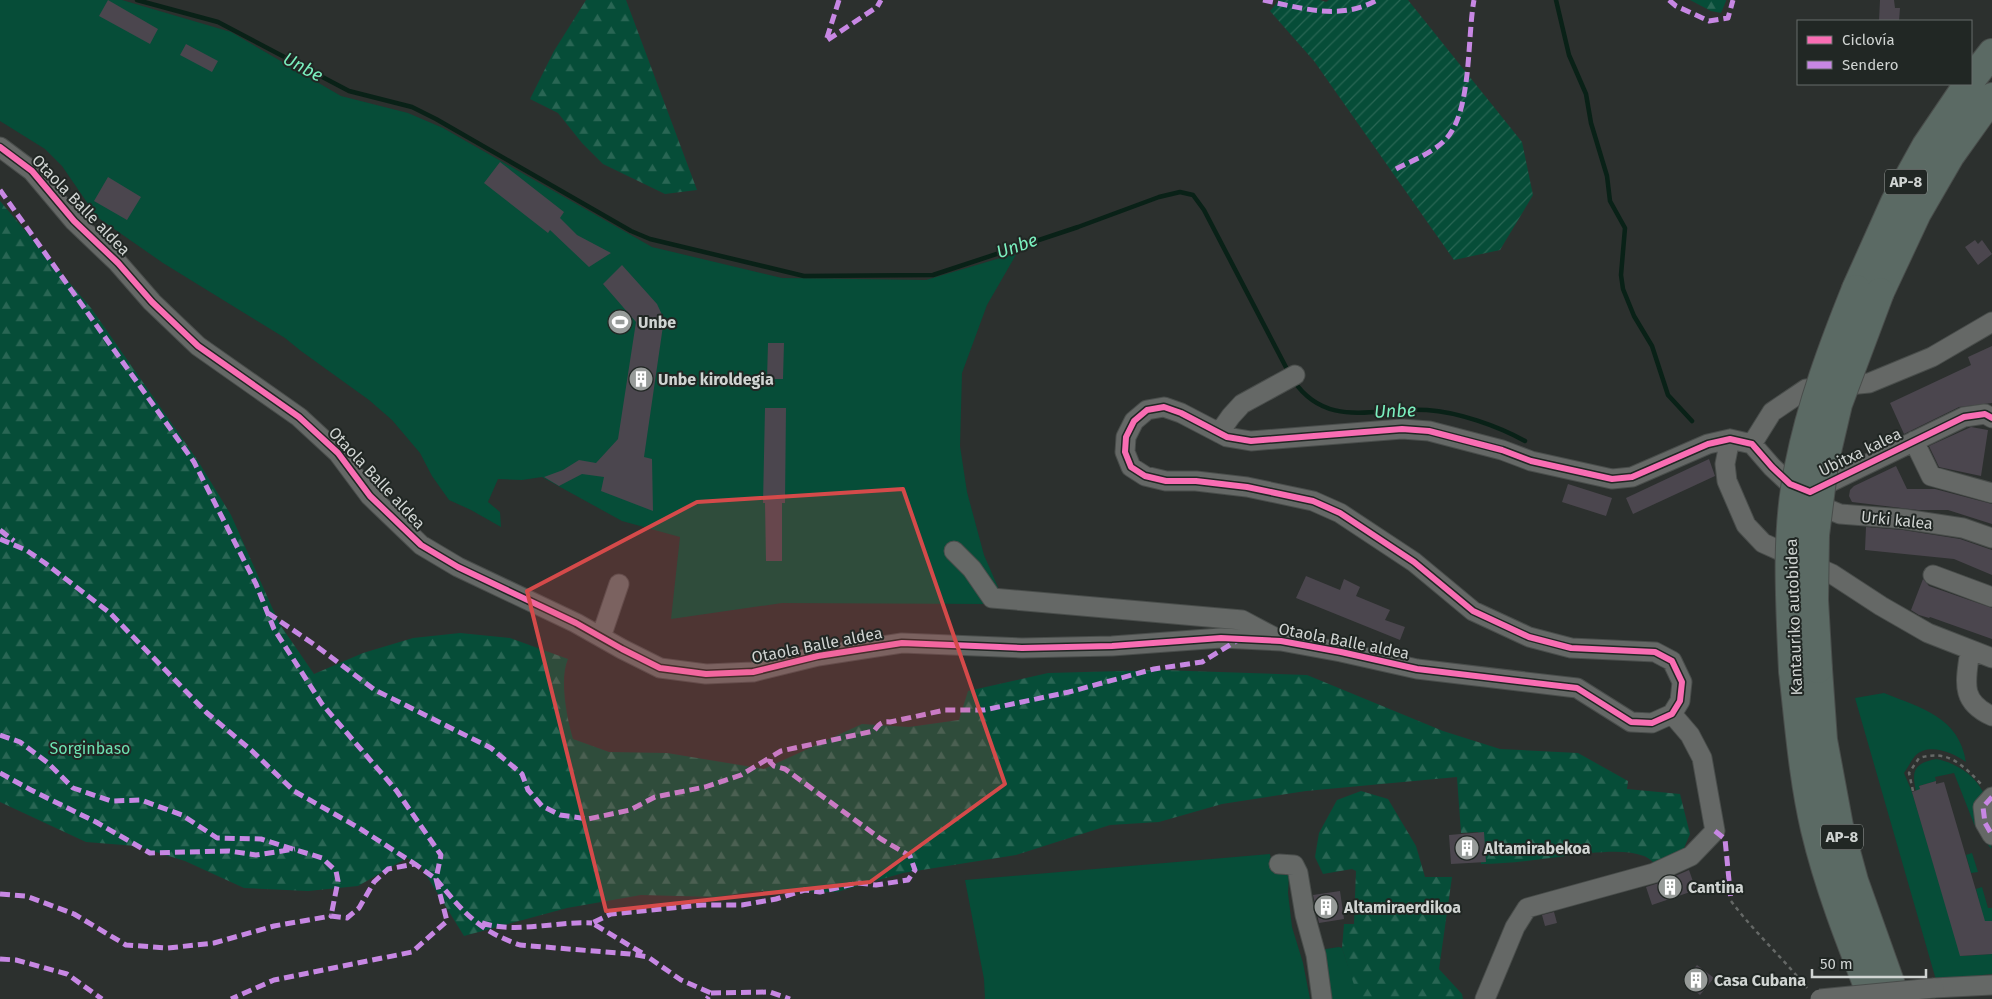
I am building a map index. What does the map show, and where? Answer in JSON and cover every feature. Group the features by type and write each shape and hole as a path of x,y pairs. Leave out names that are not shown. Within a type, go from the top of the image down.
{"highway":[{"path":"1972,79 1992,53"},
{"name":"Kantauriko autobidea","path":"1873,999 1832,890 1815,828 1801,745 1806,670 1814,600 1815,536 1824,464 1838,404 1868,290 1895,202 1926,146 1967,85"},
{"name":"Kantauriko autobidea","path":"1868,290 1917,213 1950,156 1992,97"},
{"name":"Kantauriko autobidea","path":"1806,670 1824,740 1839,826 1854,881 1896,999"}],"street":[{"name":"Otaola Balle aldea","path":"0,147 32,171 61,198 74,221 118,262 152,302 198,346 299,418 338,453 370,496 421,545 458,567 576,623 660,668 706,674 753,672 818,656 902,642 1022,648 1112,646 1221,638 1281,641 1417,669 1577,688 1631,722 1652,722 1672,714"},
{"path":"1485,999 1515,927 1527,908 1654,872 1691,856 1715,831 1702,758 1690,735 1672,714 1680,701 1682,682 1672,661 1655,652 1571,648 1529,636 1472,610 1414,562 1340,512 1313,500 1247,487 1196,481 1166,482 1145,476 1131,467 1125,452 1126,437 1134,421 1147,410 1164,408 1181,413 1227,437 1251,441 1402,429 1429,431 1502,450 1531,461 1612,479 1632,477 1708,444 1730,440 1752,444 1772,412 1806,389 1869,382 1932,357 1992,322"},
{"path":"1219,433 1230,416 1242,404 1295,375"},
{"name":"Ubitxa kalea","path":"1752,444 1790,484 1810,492 1964,417 1985,414 1992,418"},
{"path":"1730,440 1725,464 1727,481 1746,525 1762,543 1832,574 1881,606 1928,633 1992,658"},
{"name":"Ubitxa kalea","path":"1914,440 1931,476 1992,493"},
{"name":"Urki kalea","path":"1810,492 1818,505 1840,514 1904,519 1963,528 1992,538"},
{"name":"Otaola Balle aldea","path":"954,551 972,569 992,598 1242,620 1281,641"},
{"path":"1933,575 1992,597"},
{"path":"601,637 619,584"},
{"path":"1970,650 1966,689 1978,710 1992,716"},
{"path":"1989,793 1982,807 1985,823 1992,836"},
{"path":"1278,864 1294,865 1298,874 1305,915 1316,955 1322,999"},
{"path":"1815,996 1992,985"}],"path":[{"path":"1913,791 1909,773 1918,758 1932,754 1951,758 1972,774 1989,793"},
{"path":"1731,901 1767,946 1815,996"}],"highlighted area":[{"path":"903,489 1005,784 870,882 606,911 527,591 697,502"}],"green space":[{"name":"Unbe","path":"0,0 122,0 231,32 341,96 408,113 443,128 652,247 782,278 926,280 1017,253 987,305 962,373 960,446 967,492 984,555 1000,592 983,604 782,603 671,619 680,537 622,521 542,477 522,480 498,479 488,502 500,512 501,527 449,500 432,476 420,453 392,420 369,400 285,338 163,263 97,217 62,166 45,149 0,121"},
{"path":"586,0 626,0 697,190 665,194 603,164 582,143 558,113 530,99 554,51"},
{"path":"1279,0 1320,0 1326,2 1329,0 1408,0 1522,142 1533,195 1500,250 1454,260 1314,61 1270,11"},
{"path":"1690,0 1726,1 1721,13 1711,11"},
{"name":"Sorginbaso","path":"0,201 91,308 198,461 231,515 279,623 314,674 363,653 413,638 460,633 510,638 568,659 565,667 564,688 566,710 573,739 609,752 667,753 764,769 862,724 909,727 959,720 968,691 1048,673 1160,670 1307,675 1443,731 1500,749 1578,753 1628,781 1627,789 1680,794 1690,834 1676,867 1662,870 1644,856 1617,852 1590,853 1522,862 1481,864 1478,832 1461,833 1457,777 1306,791 1222,804 1159,822 1110,825 1016,855 903,873 837,892 755,891 715,897 641,895 567,908 464,936 420,865 407,858 358,886 308,891 244,888 185,861 136,846 86,842 0,802"},
{"path":"1884,693 1936,716 1947,724 1962,747 1966,762 1948,752 1934,749 1927,750 1915,756 1904,773 1912,792 1961,956 1992,954 1992,974 1936,980 1855,698"},
{"path":"1936,759 1950,763 1963,770 1979,786 1986,803 1991,849 1974,824 1954,773 1935,777 1936,781 1919,786 1920,789 1916,791 1914,778 1916,769 1923,763"},
{"path":"1361,791 1388,799 1416,846 1425,877 1452,877 1439,969 1462,994 1463,999 1357,999 1342,948 1344,924 1354,924 1356,871 1352,869 1323,874 1315,857 1319,833 1337,800"},
{"path":"1972,853 1978,872 1971,873 1966,855"},
{"path":"1270,854 1272,869 1289,875 1288,893 1292,927 1303,963 1310,999 985,999 984,979 965,880"},
{"path":"1982,887 1988,908 1992,908 1992,921 1984,921 1976,889"},
{"path":"1342,948 1358,994 1357,999 1327,999 1319,950"}],"building":[{"path":"108,0 158,29 150,44 99,16"},
{"path":"1880,0 1894,0 1895,8 1900,8 1899,20 1879,20"},
{"path":"186,44 218,61 212,72 180,55"},
{"path":"500,162 564,212 560,218 577,235 611,253 589,267 550,230 548,233 484,183"},
{"path":"108,177 141,197 127,220 94,201"},
{"path":"1975,240 1978,244 1982,240 1992,254 1978,265 1965,247"},
{"name":"Unbe kiroldegia","path":"622,265 657,304 664,319 644,457 652,459 653,511 601,491 604,477 582,474 559,486 544,477 563,470 579,460 596,463 618,439 636,322 603,284"},
{"path":"768,343 784,343 783,379 767,379"},
{"path":"1992,346 1992,403 1959,407 1904,434 1890,403 1971,365 1968,357"},
{"path":"765,408 786,408 785,503 782,503 782,561 766,561 765,503 763,503"},
{"path":"1971,427 1988,430 1981,476 1939,467 1929,446"},
{"path":"1709,459 1715,476 1633,514 1626,498"},
{"path":"1896,466 1907,489 1935,489 1992,504 1992,524 1948,510 1918,510 1852,502 1849,496 1850,490 1854,486"},
{"path":"1568,484 1612,498 1606,516 1562,502"},
{"path":"1866,527 1903,530 1960,539 1992,550 1992,575 1954,559 1865,550"},
{"path":"1306,576 1340,590 1344,579 1360,587 1356,596 1390,610 1385,620 1405,627 1400,640 1296,598"},
{"path":"1923,579 1929,586 1992,608 1992,639 1930,617 1919,615 1911,610"},
{"path":"1936,781 1936,784 1944,782 1985,921 1992,921 1992,954 1960,956 1912,792 1920,789 1919,786"},
{"name":"Altamirabekoa","path":"1484,832 1486,862 1451,864 1449,835"},
{"name":"Cantina","path":"1689,870 1696,890 1652,905 1646,887"},
{"name":"Altamiraerdikoa","path":"1340,891 1344,919 1319,923 1313,895"},
{"path":"1554,912 1557,923 1545,926 1542,915"},
{"name":"Casa Cubana","path":"1697,965 1714,978 1700,995 1683,982"}],"waterway":[{"name":"Unbe","path":"137,0 218,22 349,91 412,107 631,231 650,239 804,276 933,275 1078,227 1159,197 1180,192 1193,195 1204,210 1289,373"},
{"path":"1556,0 1569,55 1586,94 1591,123 1607,176 1610,201 1625,228 1621,275 1623,289 1634,316 1652,346 1668,395 1692,421"},
{"name":"Unbe","path":"1293,380 1307,396 1322,406 1337,411 1354,413 1408,410 1439,411 1478,421 1503,430 1525,441"}],"marked path":[{"path":"839,0 826,41 877,7 881,0"},
{"path":"1263,0 1321,11 1349,10 1377,0"},
{"path":"1396,169 1441,144 1454,127 1464,93 1474,0"},
{"path":"1669,0 1676,6 1709,21 1728,18 1733,0"},
{"path":"0,190 194,462 256,584 274,629 322,704 396,790 441,855 436,879 455,901 483,927 520,945 648,957 681,980 711,993 707,999"},
{"path":"0,530 14,541"},
{"path":"0,539 26,550 110,613 207,713 251,750 294,791 359,828 415,864"},
{"path":"268,613 375,690 491,748 522,774 528,790 542,806 560,815 588,819 630,810 655,797 705,787 741,775 771,757"},
{"path":"642,953 592,923 611,914 702,905 742,905 776,899 805,890 820,892 858,883 876,885 908,880 915,870 910,856 881,839 785,769 774,766 770,762 771,757 781,751 874,731 885,722 945,710 984,710 1069,692 1154,669 1202,662 1238,640"},
{"path":"0,735 20,742 48,763 73,788 111,801 141,800 182,815 217,838 261,839 322,858 336,871 338,881 331,916 347,918 359,908 374,882 388,869 415,864 436,879 447,921 412,952 274,980 231,999"},
{"path":"0,773 96,822 150,853 229,851 256,855 295,849"},
{"path":"1992,797 1983,807 1985,823 1992,835"},
{"path":"1715,831 1725,839 1731,901"},
{"path":"0,894 26,896 74,914 126,945 168,948 214,943 274,926 331,916"},
{"path":"482,923 509,927 592,923"},
{"path":"0,959 16,960 67,974 102,999"},
{"path":"711,993 770,992 790,999"}],"cycle path":[{"path":"0,147 32,171 74,221 118,263 152,302 198,346 299,417 338,453 370,496 421,545 458,567 576,623 660,668 706,674 753,672 818,656 902,643 1022,648 1112,646 1221,638 1281,641 1417,669 1577,688 1631,722 1652,723 1672,714 1680,701 1682,682 1672,661 1655,652 1571,648 1529,637 1473,611 1414,562 1340,513 1313,501 1247,487 1196,481 1166,481 1145,476 1131,467 1125,452 1126,437 1134,421 1147,410 1164,407 1181,413 1227,437 1251,441 1402,429 1429,431 1502,450 1531,461 1612,479 1632,477 1708,444 1730,439 1752,444 1790,484 1810,492 1964,417 1985,414 1992,418"}],"place":[{"name":"Unbe","path":"620,322"},
{"name":"Unbe kiroldegia","path":"641,379"},
{"name":"Altamirabekoa","path":"1467,848"},
{"name":"Cantina","path":"1670,887"},
{"name":"Altamiraerdikoa","path":"1326,907"},
{"name":"Casa Cubana","path":"1696,980"}]}
